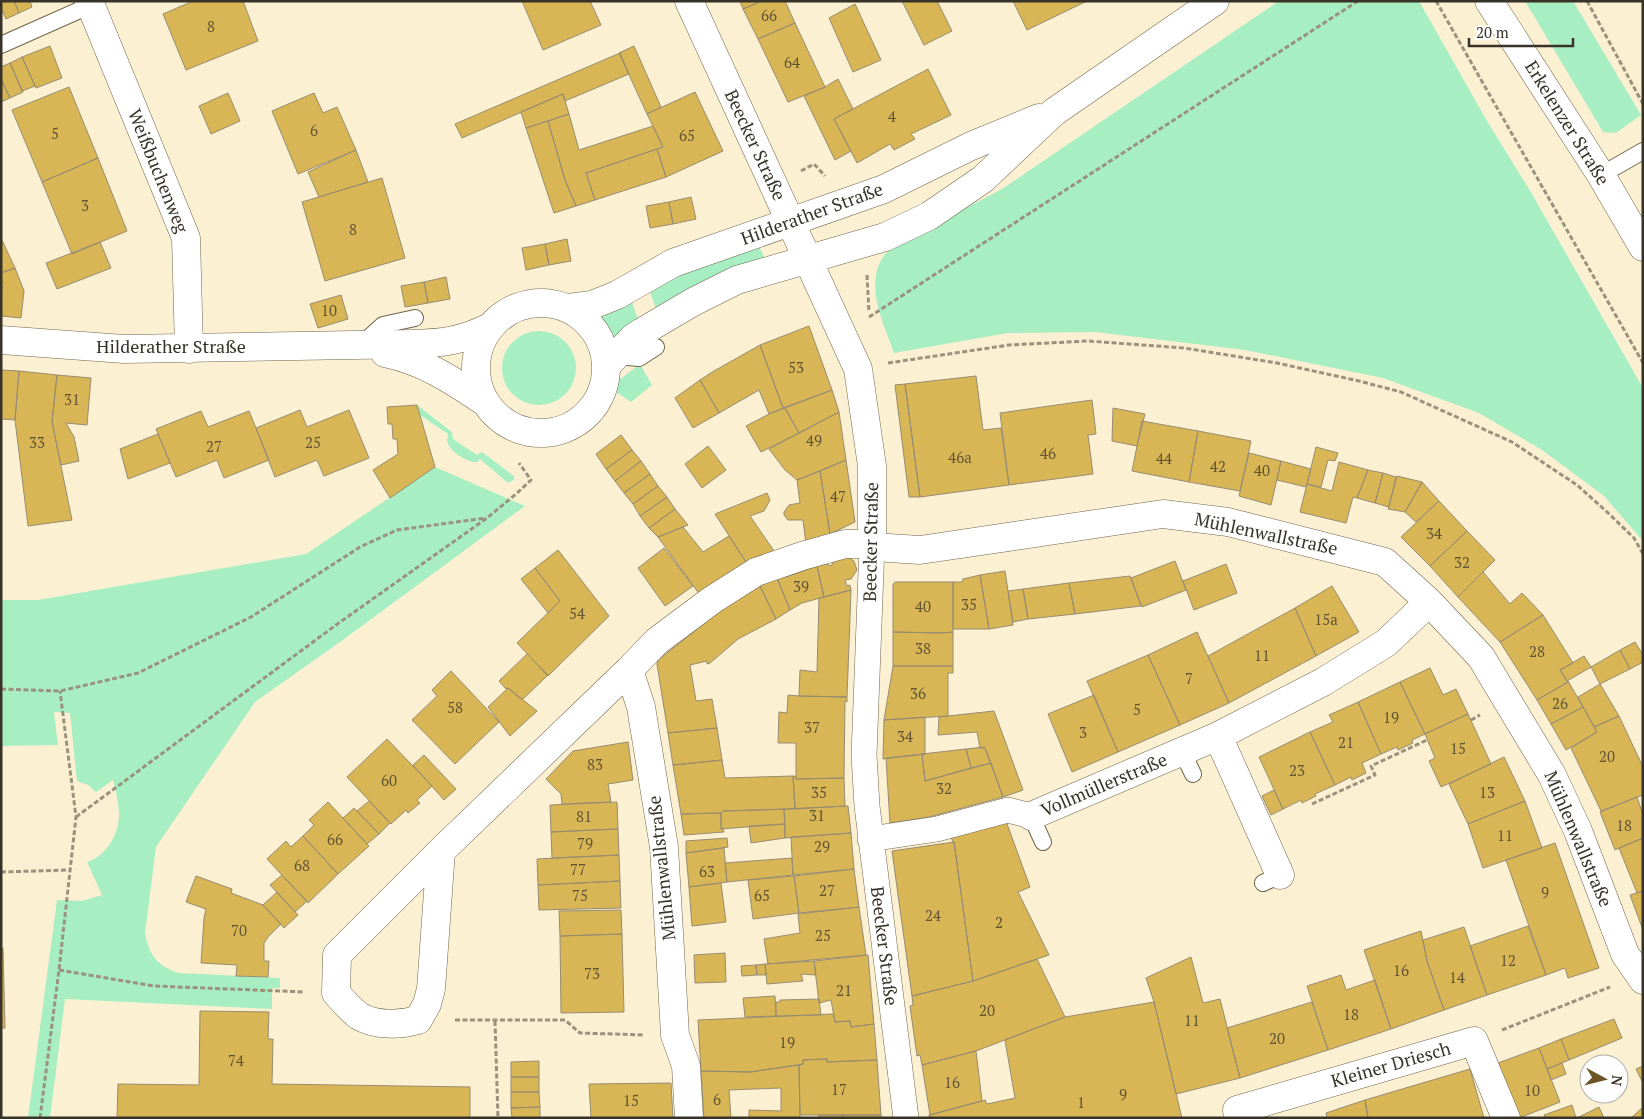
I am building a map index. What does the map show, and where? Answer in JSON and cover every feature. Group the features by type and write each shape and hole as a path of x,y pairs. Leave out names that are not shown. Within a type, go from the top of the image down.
{"street":[{"name":"Beecker Straße","path":"689,1 858,368 872,466 872,545 864,755 867,806 906,1118"},
{"name":"Hilderather Straße","path":"611,361 633,338 642,332 737,280 885,237 929,216 983,179 1054,112 1215,1"},
{"name":"Erkelenzer Straße","path":"1489,1 1601,175 1643,247"},
{"name":"Weißbuchenweg","path":"90,3 186,238 189,348"},
{"name":"Hilderather Straße","path":"568,308 592,305 617,295 673,263 884,189 971,146 1054,112"},
{"path":"547,303 568,308 587,322 611,361 602,389 592,409 574,424 555,432 535,433 516,428 498,418 485,402 476,377 478,351 490,327 506,313 526,304 547,303"},
{"name":"Hilderather Straße","path":"1,340 124,349 351,345 452,341 490,327"},
{"name":"Hilderather Straße","path":"351,345 416,361 446,376 485,402"},
{"name":"Mühlenwallstraße","path":"336,994 337,955 440,851 657,641 712,600 756,572 845,544 920,550 1163,514 1228,522 1385,562 1429,602 1481,657 1552,775 1578,831 1625,954 1641,978"},
{"name":"Vollmüllerstraße","path":"870,839 937,829 1008,810 1031,816 1188,763 1218,736 1323,682 1386,643 1429,602"},
{"name":"Mühlenwallstraße","path":"629,670 642,707 664,847 675,1035 686,1066 689,1118"},
{"path":"1218,736 1272,879"},
{"path":"336,994 360,1016 379,1023 405,1024 418,1020 428,1004 431,989 440,851"},
{"name":"Kleiner Driesch","path":"1238,1118 1236,1110 1474,1041 1506,1118"}],"lane":[{"path":"1,45 90,3"},
{"path":"1601,175 1643,151"},
{"path":"351,345 383,325 415,318"},
{"path":"611,361 639,358 656,347"},
{"path":"1031,816 1042,842"}],"path":[{"path":"869,317 1358,1"},
{"path":"1436,1 1643,363"},
{"path":"1587,1 1643,104"},
{"path":"858,368 1009,345 1088,341 1184,348 1277,363 1359,381 1401,392 1512,442 1577,485 1634,538 1643,554"},
{"path":"76,817 336,625 487,518 531,480 519,463"},
{"path":"1,689 60,691 138,673 251,617 360,547 397,530 487,518"},
{"path":"40,1118 76,817 60,691"},
{"path":"1312,804 1375,775 1371,766 1427,740"},
{"path":"1,872 70,870"},
{"path":"59,970 154,986 336,994"},
{"path":"1474,1041 1641,978"},
{"path":"498,1118 495,1021 564,1020 580,1033 675,1035"}],"green space":[{"path":"1279,1 1419,1 1643,388 1643,541 1604,496 1542,450 1479,413 1383,378 1245,350 1095,332 1008,333 894,353 881,318 875,293 878,269 883,257 888,252 897,244 1002,189"},
{"path":"1525,1 1573,1 1641,115 1616,133 1603,132"},
{"path":"758,244 766,261 657,312 649,289 682,270"},
{"path":"631,299 639,323 613,340 598,315"},
{"path":"532,331 546,331 560,337 570,347 576,361 574,382 560,399 546,405 532,405 518,399 508,389 502,375 502,361 508,347 518,337"},
{"path":"640,364 652,385 631,402 613,390 619,380"},
{"path":"417,405 452,432 453,439 477,455 482,452 514,476 514,480 508,483 480,459 477,462 473,462 459,456 448,445 448,434 420,415"},
{"path":"435,467 525,506 255,702 156,847 145,933 149,948 155,959 165,967 179,973 280,978 280,988 272,988 272,1009 65,999 50,1118 28,1118 57,900 82,901 102,895 87,862 100,855 110,844 116,831 119,811 113,780 96,792 88,785 77,781 70,713 54,712 58,745 1,746 1,600 38,600 306,554"}],"building":[{"path":"1,1 14,1 19,13 6,19 1,8"},
{"path":"14,1 30,1 32,7 19,13"},
{"path":"193,1 243,1 258,41 186,70 163,14"},
{"path":"522,1 590,1 601,25 543,50"},
{"path":"740,1 762,1 743,9"},
{"path":"762,1 785,1 795,23 758,39 743,9"},
{"path":"902,1 937,1 952,31 924,45"},
{"path":"1013,1 1087,1 1027,30"},
{"path":"855,4 881,60 853,72 829,18"},
{"path":"795,23 825,87 788,102 758,39"},
{"path":"50,46 62,78 36,88 22,57"},
{"path":"634,46 661,107 647,114 619,53"},
{"path":"620,53 629,74 565,101 563,94 462,138 455,124"},
{"path":"22,57 35,86 22,91 10,63"},
{"path":"10,63 23,92 10,98 1,79 1,67"},
{"path":"928,69 951,115 911,134 915,139 894,150 890,144 857,163 834,119"},
{"path":"1,79 10,98 1,102"},
{"path":"838,79 853,109 834,119 851,151 835,160 804,96"},
{"path":"69,87 98,158 42,182 12,110"},
{"path":"695,92 723,151 666,177 657,149 663,147 647,114"},
{"path":"228,93 240,121 211,134 199,106"},
{"path":"314,93 323,113 337,107 356,150 298,174 272,111"},
{"path":"563,94 569,114 526,128 521,112"},
{"path":"569,114 579,150 653,126 663,147 586,173 595,200 576,206 565,180 548,121"},
{"path":"548,121 565,180 576,206 554,213 526,128"},
{"path":"657,149 666,177 595,200 586,173"},
{"path":"356,150 368,182 319,197 308,172"},
{"path":"98,158 127,231 72,254 42,182"},
{"path":"382,178 405,258 325,281 302,202"},
{"path":"691,197 696,219 673,224 669,202"},
{"path":"669,202 673,224 650,228 646,206"},
{"path":"1,238 15,268 1,273"},
{"path":"567,239 571,261 549,265 545,244"},
{"path":"100,242 111,268 57,289 46,263"},
{"path":"545,244 549,265 526,270 522,248"},
{"path":"15,268 24,291 21,318 1,316 1,288 3,288 1,285 1,273"},
{"path":"446,277 450,299 428,303 424,282"},
{"path":"424,282 428,303 405,307 401,286"},
{"path":"341,295 348,319 318,328 310,304"},
{"path":"809,326 832,390 783,408 760,345"},
{"path":"760,345 783,408 769,414 759,390 719,413 700,380"},
{"path":"1,370 19,371 15,420 1,419"},
{"path":"19,371 57,375 52,422 72,520 28,526 15,420"},
{"path":"57,375 91,378 87,425 66,423 74,437 79,461 61,465 52,422"},
{"path":"976,376 983,430 1001,428 1009,485 920,497 905,384"},
{"path":"700,380 719,413 693,428 675,398"},
{"path":"905,384 920,497 909,497 895,385"},
{"path":"832,390 839,412 799,433 785,408"},
{"path":"1092,400 1096,434 1088,435 1093,474 1009,485 1000,413"},
{"path":"417,405 435,467 390,498 373,470 398,454 397,439 393,439 392,424 388,424 387,407"},
{"path":"785,408 799,433 761,452 746,426"},
{"path":"1113,408 1145,414 1137,446 1112,441"},
{"path":"300,410 307,427 349,410 369,458 324,476 317,460 275,477 256,428"},
{"path":"201,411 208,427 249,411 269,460 224,478 217,460 176,477 156,429"},
{"path":"839,412 846,460 797,480 785,470 769,449"},
{"path":"1142,421 1198,431 1189,482 1132,471"},
{"path":"1198,431 1251,441 1240,491 1189,482"},
{"path":"158,434 170,463 128,479 120,449"},
{"path":"621,435 632,450 606,469 596,454"},
{"path":"708,446 726,470 702,488 685,464"},
{"path":"1316,447 1338,453 1335,461 1328,460 1321,487 1307,484"},
{"path":"632,450 641,461 615,481 606,469"},
{"path":"1249,453 1281,461 1271,505 1239,496"},
{"path":"846,460 855,522 830,534 820,471"},
{"path":"641,461 650,474 624,493 615,481"},
{"path":"1281,461 1311,469 1306,487 1277,480"},
{"path":"1339,462 1368,470 1357,498 1353,497 1346,523 1300,512 1307,484 1332,491"},
{"path":"1368,470 1383,473 1375,503 1357,498"},
{"path":"820,471 830,534 806,544 803,520 788,520 784,512 789,505 800,503 797,480"},
{"path":"1383,473 1396,477 1389,507 1375,503"},
{"path":"650,474 658,486 633,504 624,493"},
{"path":"1397,476 1422,482 1405,512 1388,509"},
{"path":"1422,482 1439,501 1416,522 1405,512"},
{"path":"658,486 667,497 640,516 633,504"},
{"path":"767,493 770,500 764,511 750,516 774,551 748,565 715,514"},
{"path":"667,497 675,509 649,528 640,516"},
{"path":"1439,501 1467,531 1430,566 1401,537"},
{"path":"675,509 688,525 658,537 649,528"},
{"path":"683,527 703,552 729,536 748,565 700,595 658,537"},
{"path":"1467,531 1495,560 1458,597 1430,566"},
{"path":"664,548 693,586 665,606 638,568"},
{"path":"558,550 609,616 548,676 517,643 560,601 535,568"},
{"path":"846,556 854,561 857,570 851,579 845,580 847,586 850,585 851,590 824,597 817,566 827,564 831,566 835,559"},
{"path":"1175,561 1186,590 1142,607 1131,578"},
{"path":"1226,564 1237,593 1194,610 1183,581"},
{"path":"817,566 824,597 802,603 790,610 777,578 786,577"},
{"path":"535,568 560,601 548,613 521,579"},
{"path":"1005,571 1013,625 989,629 980,575"},
{"path":"1483,572 1510,604 1522,593 1543,615 1500,642 1458,597"},
{"path":"980,575 989,629 953,629 953,582 962,582 963,579"},
{"path":"1130,576 1141,606 1075,614 1069,583"},
{"path":"777,578 790,610 776,619 759,584"},
{"path":"895,582 953,582 953,632 893,632 893,584"},
{"path":"1069,583 1075,614 1028,619 1023,589"},
{"path":"759,584 776,619 738,639 710,663 707,664 707,661 690,665 696,701 712,699 717,728 668,733 657,664 658,660 725,607"},
{"path":"1332,586 1359,632 1316,656 1295,608"},
{"path":"1023,589 1028,619 1013,622 1008,591"},
{"path":"851,590 847,697 799,696 800,670 817,672 819,598"},
{"path":"1295,608 1316,656 1229,703 1208,656"},
{"path":"1543,615 1573,663 1560,670 1568,682 1537,700 1500,642"},
{"path":"893,632 953,632 953,666 893,666"},
{"path":"1197,632 1229,703 1180,725 1148,655"},
{"path":"1635,642 1643,655 1643,662 1630,669 1620,650"},
{"path":"1620,650 1630,669 1600,684 1591,667"},
{"path":"527,654 548,675 522,700 508,688 506,689 499,681"},
{"path":"1148,655 1180,725 1118,752 1087,681"},
{"path":"1584,656 1591,667 1567,681 1560,670"},
{"path":"893,666 953,666 953,673 948,673 948,716 884,720"},
{"path":"1430,668 1443,695 1456,689 1468,714 1425,734 1400,682"},
{"path":"451,671 499,722 455,764 412,720 437,696 432,690"},
{"path":"1567,681 1583,707 1551,724 1537,700"},
{"path":"1400,682 1425,734 1412,740 1413,743 1398,750 1397,747 1381,754 1358,702"},
{"path":"1600,684 1619,716 1594,727 1578,697"},
{"path":"508,688 537,711 510,736 488,707"},
{"path":"788,695 847,697 847,702 845,701 844,778 796,779 796,743 778,743 779,712 787,713"},
{"path":"1094,695 1118,752 1072,772 1048,714"},
{"path":"1358,702 1381,754 1362,763 1366,773 1352,780 1351,777 1335,785 1310,732 1333,722 1329,715"},
{"path":"1583,707 1597,732 1566,750 1551,724"},
{"path":"994,711 1023,790 1003,797 985,748 980,748 977,732 938,735 939,717"},
{"path":"1468,714 1491,764 1441,787 1429,761 1435,758 1425,734"},
{"path":"1619,716 1643,767 1643,795 1601,811 1571,748 1597,732 1594,727"},
{"path":"925,717 925,754 883,759 884,720"},
{"path":"717,728 722,760 673,765 668,733"},
{"path":"1310,732 1335,785 1315,794 1316,796 1302,803 1301,800 1283,809 1259,757"},
{"path":"387,739 432,786 417,800 420,803 408,813 406,810 391,824 347,777"},
{"path":"628,742 633,780 608,784 611,802 562,804 561,794 546,779 573,751"},
{"path":"984,747 991,763 971,768 966,749"},
{"path":"966,749 971,768 925,781 922,754"},
{"path":"922,754 925,781 991,763 1003,797 929,817 890,823 886,758"},
{"path":"424,755 456,789 444,800 413,765"},
{"path":"1504,757 1525,801 1468,824 1449,784"},
{"path":"722,760 725,778 793,776 795,809 681,814 673,765"},
{"path":"793,776 796,779 844,778 845,806 795,809"},
{"path":"1274,790 1283,809 1271,815 1262,796"},
{"path":"1637,797 1643,815 1643,838 1615,850 1600,812"},
{"path":"369,801 390,823 379,834 357,811"},
{"path":"1525,801 1542,848 1483,868 1468,824"},
{"path":"328,802 369,846 338,874 303,836 314,825 309,820"},
{"path":"617,802 618,829 551,832 550,805"},
{"path":"848,806 851,833 785,838 784,809"},
{"path":"354,808 379,834 367,844 343,818"},
{"path":"784,809 785,824 721,829 721,813 723,811"},
{"path":"721,813 721,829 723,828 724,832 684,835 681,814"},
{"path":"1006,821 1030,887 1018,892 1049,955 973,981 954,842 950,833"},
{"path":"785,824 785,838 751,843 749,826"},
{"path":"618,829 619,855 552,858 551,832"},
{"path":"851,833 854,869 793,875 791,837"},
{"path":"303,836 338,874 308,903 267,859 286,841 291,847"},
{"path":"727,838 728,847 686,853 686,841"},
{"path":"1643,838 1643,891 1637,893 1619,848"},
{"path":"954,842 973,981 912,996 892,851"},
{"path":"1555,843 1599,968 1568,978 1565,968 1546,975 1506,860"},
{"path":"724,848 727,882 689,887 686,853"},
{"path":"619,855 620,881 538,885 537,859"},
{"path":"792,858 793,875 727,882 725,863"},
{"path":"854,869 859,907 799,913 794,876"},
{"path":"282,875 307,901 295,912 270,885"},
{"path":"196,876 232,889 231,893 263,905 281,924 264,943 264,961 269,961 268,977 236,976 237,965 201,963 206,909 186,902"},
{"path":"794,876 799,913 753,919 748,880"},
{"path":"620,881 621,908 539,910 538,885"},
{"path":"721,883 726,922 692,926 689,887"},
{"path":"1643,891 1643,930 1630,895"},
{"path":"277,892 298,915 284,928 263,905"},
{"path":"859,907 866,955 768,964 764,939 800,933 798,914"},
{"path":"621,910 622,934 560,936 559,911"},
{"path":"1528,926 1546,975 1487,995 1470,946"},
{"path":"1464,927 1487,995 1444,1010 1427,961 1423,940"},
{"path":"1421,931 1427,961 1444,1010 1391,1029 1364,950"},
{"path":"622,934 624,1012 561,1013 560,936"},
{"path":"1,948 3,948 5,1028 1,1028"},
{"path":"725,953 726,982 695,983 694,955"},
{"path":"868,955 874,1024 851,1027 850,1021 835,1022 831,1000 819,1003 814,961"},
{"path":"1191,957 1203,1003 1220,999 1240,1078 1176,1094 1154,1002 1146,978"},
{"path":"1037,959 1065,1017 976,1051 922,1065 920,1055 917,1056 910,1006 913,1005 912,996 973,981"},
{"path":"814,961 816,975 801,974 803,981 767,984 765,964"},
{"path":"765,964 766,975 757,975 756,965"},
{"path":"756,965 757,975 742,976 741,966"},
{"path":"1341,975 1346,990 1375,980 1391,1029 1328,1050 1307,986"},
{"path":"775,996 776,1016 745,1017 743,998"},
{"path":"819,999 821,1015 776,1016 776,1002 780,1002 780,1000"},
{"path":"1154,1002 1182,1118 929,1118 929,1115 985,1100 987,1104 1015,1098 1005,1040 1065,1017"},
{"path":"1312,1002 1328,1050 1240,1078 1227,1028"},
{"path":"200,1011 269,1012 268,1039 273,1039 272,1084 470,1087 470,1118 117,1118 118,1084 199,1085"},
{"path":"833,1014 835,1022 850,1021 851,1027 874,1024 877,1060 827,1062 827,1059 803,1060 803,1064 750,1072 701,1071 698,1020"},
{"path":"1614,1019 1622,1038 1583,1054 1579,1054 1579,1056 1569,1060 1561,1039"},
{"path":"1561,1039 1569,1060 1547,1069 1539,1048"},
{"path":"1539,1048 1560,1102 1519,1118 1498,1063"},
{"path":"976,1051 982,1101 930,1115 922,1065"},
{"path":"827,1059 827,1062 877,1060 881,1115 800,1115 799,1065 803,1064 803,1060"},
{"path":"539,1061 539,1077 511,1077 511,1062"},
{"path":"1562,1063 1566,1074 1551,1080 1547,1069"},
{"path":"799,1065 800,1118 749,1118 749,1110 781,1111 781,1088 729,1090 731,1118 704,1118 701,1071 750,1072"},
{"path":"1643,1066 1643,1083 1636,1069"},
{"path":"1470,1069 1484,1118 1368,1118 1365,1100"},
{"path":"511,1077 539,1077 539,1092 511,1092"},
{"path":"671,1083 673,1118 591,1118 589,1084"},
{"path":"511,1092 539,1092 540,1107 511,1108"},
{"path":"1365,1100 1368,1118 1327,1118 1326,1113"},
{"path":"1572,1105 1576,1118 1545,1118 1544,1115"},
{"path":"540,1107 540,1118 512,1118 511,1108"},
{"path":"1599,1107 1604,1118 1577,1118"},
{"path":"1643,1107 1643,1118 1631,1118"},
{"path":"819,1115 843,1115 843,1118 819,1118"},
{"path":"843,1115 881,1115 881,1118 843,1118"}]}
